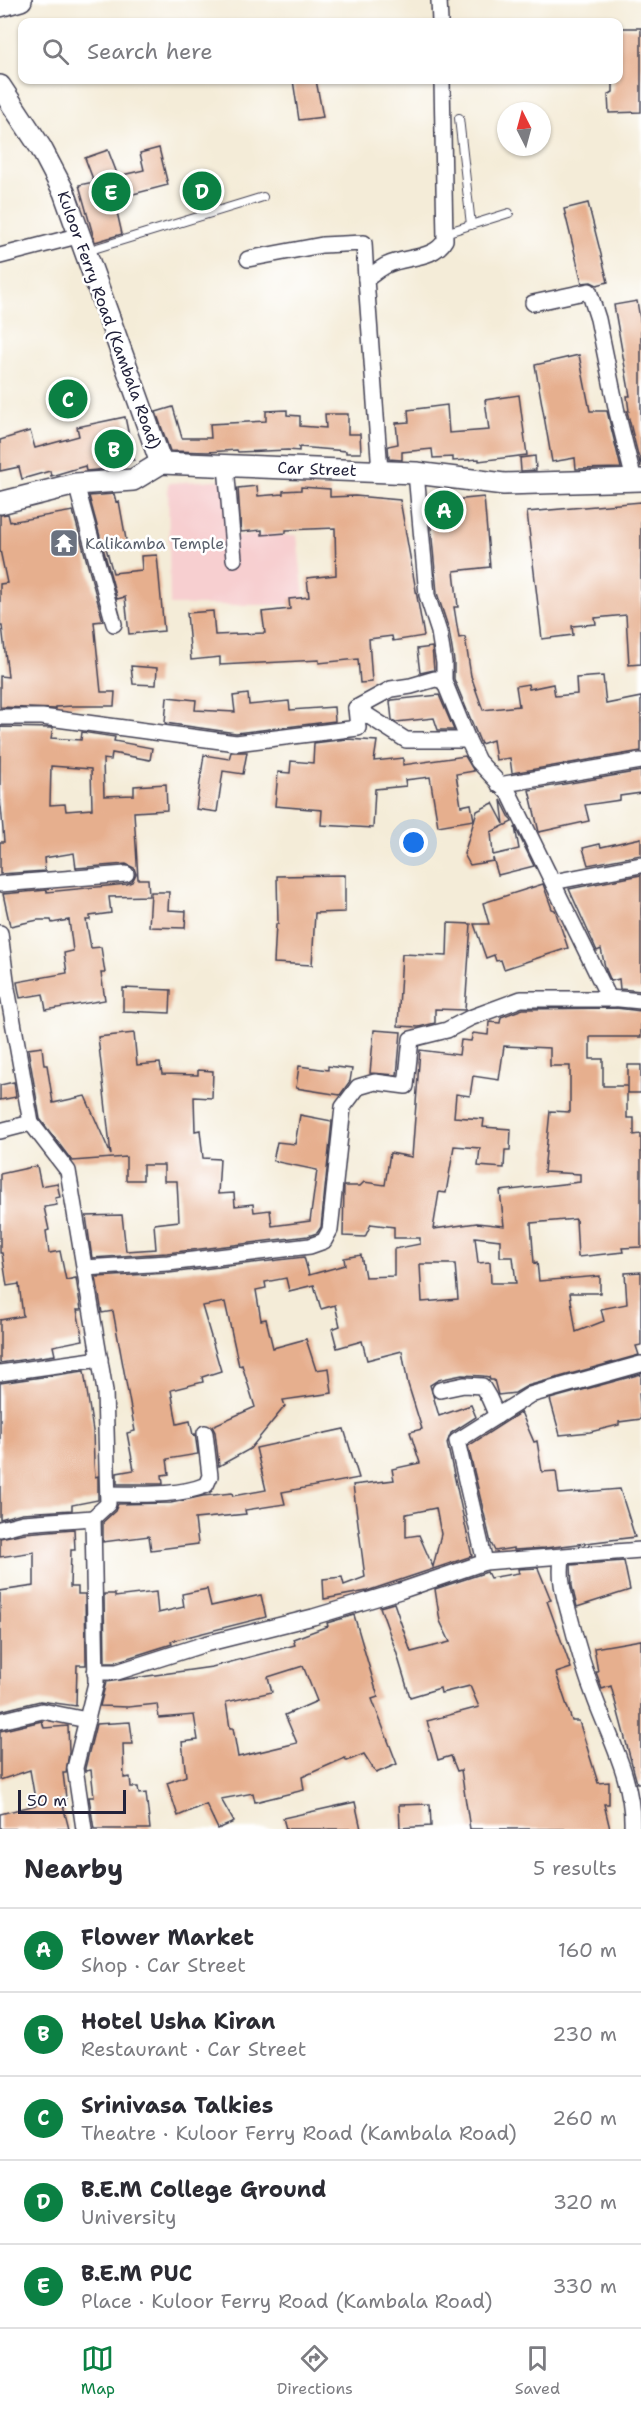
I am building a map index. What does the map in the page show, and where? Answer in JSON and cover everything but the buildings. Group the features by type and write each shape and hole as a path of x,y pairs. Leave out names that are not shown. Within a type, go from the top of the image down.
{"main road":[{"path":"0,6 21,0"},
{"name":"Kuloor Ferry Road (Kambala Road)","path":"0,86 41,148 64,192 161,463"},
{"path":"0,503 76,484 133,480 161,463"},
{"name":"Car Street","path":"161,463 416,473 504,484 638,480"}],"street":[{"path":"439,0 440,18"},
{"path":"366,279 387,265 434,252 445,240 442,84"},
{"path":"0,256 84,243"},
{"path":"248,259 322,245 364,243 380,471"},
{"path":"533,303 589,291 598,319 617,412 638,480"},
{"path":"226,466 234,559"},
{"path":"416,473 427,595 439,632 444,663 444,681 478,761 508,787 609,998 614,999"},
{"path":"76,484 114,624"},
{"path":"356,708 391,689 435,679 444,681"},
{"path":"0,717 42,717 236,743 358,728 356,708"},
{"path":"356,708 406,740 468,740"},
{"path":"508,787 538,777 641,761"},
{"path":"553,882 641,865"},
{"path":"0,884 126,874"},
{"path":"0,933 4,989 32,1123 68,1171 105,1391 108,1494 108,1504 93,1518 23,1523 0,1529"},
{"path":"84,1269 168,1263 310,1246 324,1241 330,1230 343,1107 358,1088 375,1082 405,1086 411,1039 447,1030 470,1018 521,999 641,1001"},
{"path":"0,1131 32,1123"},
{"path":"0,1373 100,1359"},
{"path":"485,1562 457,1441 530,1395 641,1364"},
{"path":"440,1390 464,1385 482,1386 496,1416"},
{"path":"108,1494 150,1494 196,1489 206,1485 210,1476 205,1433"},
{"path":"84,1829 75,1768 96,1683 93,1518"},
{"path":"95,1672 117,1672 205,1644 313,1617 485,1562 562,1558 641,1550"},
{"path":"562,1558 560,1576 571,1621 585,1670 619,1755 633,1809 632,1829"},
{"path":"0,1721 42,1712 87,1720"}],"lane":[{"path":"459,118 471,225"},
{"path":"84,243 263,196"},
{"path":"445,233 509,213"}],"shaded area":[{"path":"230,479 233,535 297,535 305,605 170,605 168,483"}],"place":[{"name":"B.E.M College Ground","path":"202,191"},
{"name":"B.E.M PUC","path":"111,192"},
{"name":"Srinivasa Talkies","path":"68,399"},
{"name":"Hotel Usha Kiran","path":"114,449"},
{"name":"Flower Market","path":"444,510"},
{"name":"Kalikamba Temple","path":"64,543"}]}
